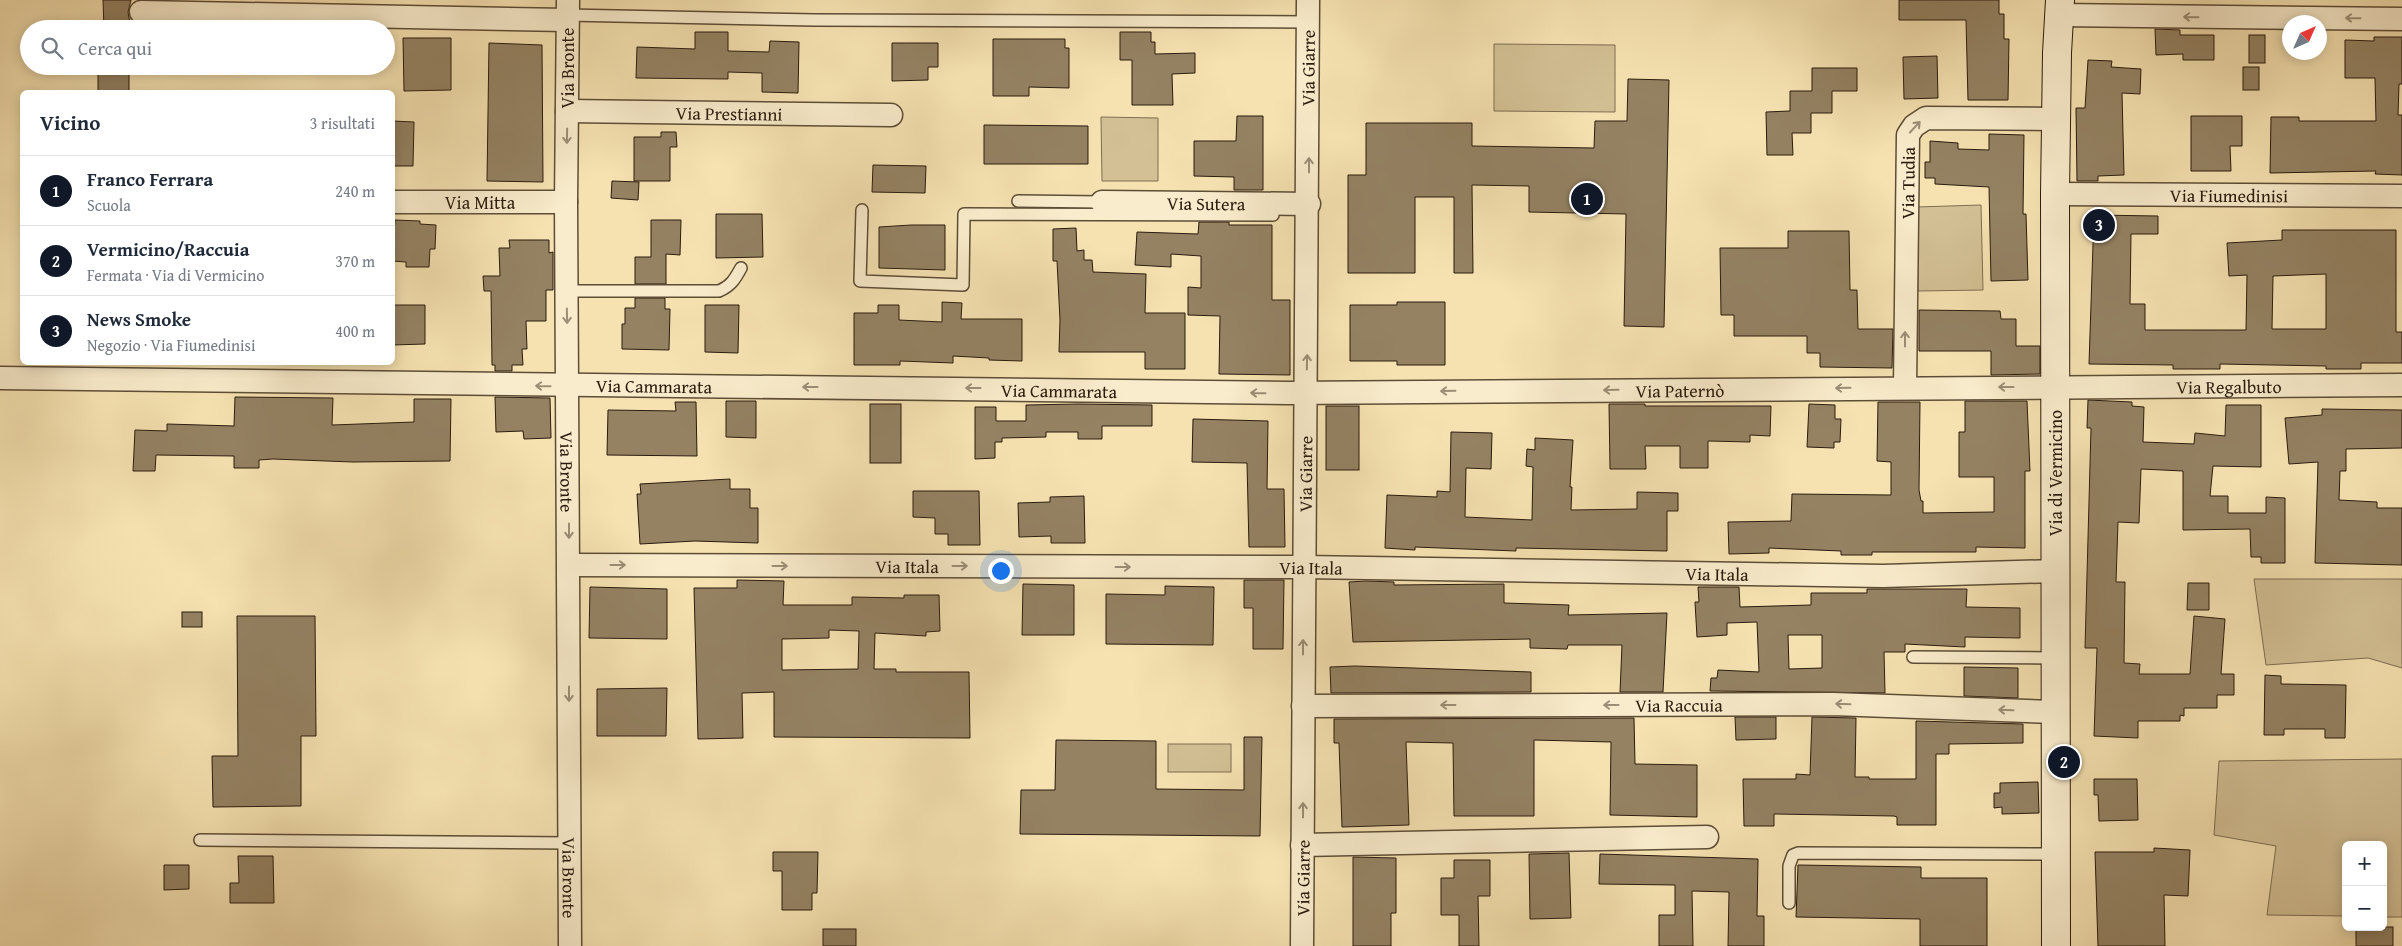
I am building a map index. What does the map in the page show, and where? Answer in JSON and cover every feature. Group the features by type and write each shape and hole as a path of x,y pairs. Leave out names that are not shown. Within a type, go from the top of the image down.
{"main road":[{"name":"Via di Vermicino","path":"2056,946 2054,386 2056,119 2060,7"}],"street":[{"name":"Via Giarre","path":"1302,946 1304,567 1309,210 1308,0"},
{"path":"2060,7 2402,19"},
{"path":"141,12 568,12"},
{"name":"Via Bronte","path":"568,12 566,202 570,946"},
{"name":"Via Prestianni","path":"567,111 891,115"},
{"name":"Via Tudia","path":"1905,387 1908,135 1914,126 1926,118 2056,119"},
{"name":"Via Fiumedinisi","path":"2055,194 2402,196"},
{"name":"Via Mitta","path":"395,202 566,202"},
{"name":"Via Sutera","path":"1102,202 1309,210"},
{"name":"Via Cammarata","path":"0,378 1307,393"},
{"name":"Via Regalbuto","path":"2054,386 2402,385"},
{"name":"Via Paternò","path":"1307,393 2054,386"},
{"name":"Via Itala","path":"569,565 1304,567 1883,576 2055,571"},
{"name":"Via Raccuia","path":"1303,706 1833,704 2054,712"},
{"path":"1302,845 1706,837"}],"lane":[{"path":"568,12 814,20 1308,22"},
{"path":"1018,201 1102,202"},
{"path":"862,210 860,281 963,285 964,214 1309,210"},
{"path":"567,291 719,291 727,288 741,268"},
{"path":"1913,657 2055,658"},
{"path":"200,840 570,843"},
{"path":"1789,903 1789,866 1793,855 1798,852 2055,854"}],"shaded area":[{"path":"1494,44 1615,45 1615,112 1494,111"},
{"path":"1101,117 1158,118 1158,181 1102,181"},
{"path":"1981,205 1983,290 1918,291 1916,207"},
{"path":"2254,579 2402,579 2402,668 2368,658 2266,665"},
{"path":"1168,744 1231,744 1231,772 1168,772"},
{"path":"2402,759 2402,917 2387,917 2387,841 2342,841 2342,916 2267,915 2276,846 2214,835 2219,761"}],"building":[{"path":"103,0 131,0 128,12 129,20 104,20"},
{"path":"1899,0 1999,0 1999,14 2004,14 2004,39 2009,39 2008,100 1968,100 1966,20 1899,20"},
{"path":"2155,29 2180,30 2180,35 2214,35 2214,60 2183,60 2183,54 2156,55"},
{"path":"695,32 728,32 728,51 769,52 770,41 799,42 798,93 762,92 762,73 728,72 728,79 636,78 637,47 695,49"},
{"path":"1120,32 1151,32 1151,42 1155,42 1155,54 1195,53 1195,73 1172,74 1173,105 1132,105 1132,60 1120,60"},
{"path":"2249,35 2265,35 2265,63 2249,63"},
{"path":"2374,37 2402,37 2402,84 2399,84 2398,115 2402,115 2402,175 2375,174 2376,171 2270,173 2271,117 2299,117 2299,121 2376,121 2375,78 2345,78 2345,40 2374,41"},
{"path":"403,38 451,38 451,90 404,91"},
{"path":"993,39 1065,39 1065,48 1069,48 1069,88 1029,87 1029,96 993,96"},
{"path":"489,43 542,45 543,182 487,181"},
{"path":"892,43 938,43 938,67 928,67 928,80 892,81"},
{"path":"1937,56 1938,98 1904,99 1903,57"},
{"path":"2088,60 2112,61 2111,67 2141,69 2140,94 2122,93 2124,175 2098,176 2098,181 2077,181 2076,108 2085,108"},
{"path":"2243,67 2259,67 2259,90 2243,90"},
{"path":"1812,68 1857,68 1857,91 1832,91 1832,113 1811,113 1811,133 1792,133 1793,155 1767,155 1766,112 1790,111 1790,91 1812,91"},
{"path":"98,75 129,75 129,90 98,90"},
{"path":"1628,79 1669,80 1664,327 1624,326 1626,214 1529,212 1529,186 1472,185 1473,273 1454,273 1454,197 1415,197 1415,273 1348,273 1348,175 1366,175 1366,123 1472,123 1472,146 1594,148 1595,121 1627,121"},
{"path":"1237,116 1263,116 1263,190 1234,190 1234,177 1194,176 1194,141 1236,141"},
{"path":"2191,116 2242,116 2242,146 2230,146 2231,171 2191,171"},
{"path":"395,121 414,122 413,166 395,166"},
{"path":"984,125 1088,126 1088,164 984,164"},
{"path":"661,132 676,132 677,147 670,147 670,181 634,181 634,137 661,137"},
{"path":"1989,134 2024,135 2023,214 2026,214 2028,280 1991,281 1989,187 1935,184 1935,178 1925,178 1925,162 1930,162 1930,141 1958,143 1958,149 1989,150"},
{"path":"873,165 926,166 925,193 872,192"},
{"path":"612,181 639,182 638,200 611,198"},
{"path":"716,214 762,214 763,257 716,258"},
{"path":"2094,215 2158,216 2158,234 2131,234 2130,304 2145,304 2145,330 2246,330 2247,275 2229,276 2227,243 2282,240 2282,230 2396,230 2396,332 2402,332 2402,363 2361,363 2361,369 2326,369 2326,366 2220,364 2220,369 2173,369 2173,365 2089,364","holes":["2326,274 2326,329 2272,329 2273,276"]},
{"path":"395,220 420,221 420,224 436,225 435,249 430,249 429,267 406,267 406,262 395,261"},
{"path":"651,220 681,220 680,255 666,254 666,284 635,284 635,257 651,257"},
{"path":"1199,222 1229,222 1229,225 1272,225 1272,300 1290,300 1290,375 1219,374 1220,316 1188,315 1188,287 1201,288 1201,256 1171,254 1171,267 1135,265 1137,232 1198,234"},
{"path":"945,225 945,270 879,268 879,227"},
{"path":"1076,228 1077,251 1084,250 1084,260 1092,260 1093,272 1146,274 1145,313 1185,313 1185,369 1145,369 1145,352 1059,352 1060,320 1057,261 1053,261 1053,229"},
{"path":"1788,231 1849,231 1850,290 1857,290 1858,329 1893,329 1892,368 1820,367 1820,353 1807,353 1807,336 1734,336 1734,315 1721,315 1720,248 1788,248"},
{"path":"509,240 549,240 549,253 553,252 553,290 546,290 546,321 526,321 527,349 522,349 523,365 512,365 512,371 495,371 495,365 492,365 491,291 484,291 483,276 500,276 499,248 510,248"},
{"path":"635,298 665,298 665,309 670,309 669,350 622,349 622,324 625,324 625,308 635,308"},
{"path":"942,302 962,303 961,319 1022,319 1022,361 953,356 953,363 900,361 900,365 854,365 854,313 878,313 878,305 899,305 899,320 942,322"},
{"path":"1397,302 1445,302 1445,365 1397,365 1397,361 1350,361 1350,305 1397,305"},
{"path":"395,305 425,305 425,344 395,345"},
{"path":"705,305 739,305 738,353 705,352"},
{"path":"1919,310 2000,311 2001,319 2016,319 2016,346 2040,346 2040,374 1991,375 1991,351 1919,351"},
{"path":"235,397 333,398 332,425 414,422 414,399 451,399 450,461 353,462 273,459 259,460 259,468 234,468 234,456 156,455 155,471 133,471 135,430 167,431 167,424 234,426"},
{"path":"495,397 550,398 551,438 524,439 523,431 496,432"},
{"path":"2088,400 2132,402 2132,406 2144,407 2143,442 2194,444 2195,433 2225,436 2226,405 2261,405 2261,467 2213,466 2210,496 2228,496 2228,513 2266,513 2266,497 2285,498 2285,563 2261,563 2261,557 2251,557 2250,529 2183,530 2183,471 2141,469 2139,523 2118,522 2116,582 2125,582 2124,663 2140,664 2139,674 2190,674 2194,616 2225,619 2221,674 2234,674 2234,695 2217,695 2217,708 2184,708 2184,716 2180,715 2180,721 2138,721 2138,738 2094,736 2097,648 2085,648 2091,428 2087,428"},
{"path":"726,401 756,401 756,438 726,437"},
{"path":"1965,401 2027,401 2030,471 2025,471 2025,548 1976,547 1976,552 1872,552 1872,555 1841,555 1841,551 1769,548 1769,553 1729,554 1728,522 1791,521 1792,494 1891,495 1891,462 1877,461 1878,402 1920,402 1919,490 1921,501 1923,501 1923,513 1994,512 1994,477 1959,477 1959,432 1965,432"},
{"path":"675,402 696,402 697,456 607,455 608,410 676,411"},
{"path":"870,404 901,404 901,463 870,463"},
{"path":"1609,404 1645,404 1645,406 1771,406 1770,436 1750,435 1750,442 1708,441 1708,468 1680,468 1680,446 1645,446 1646,469 1610,469"},
{"path":"1809,404 1835,405 1835,419 1841,419 1840,442 1834,442 1834,448 1807,447"},
{"path":"1026,405 1152,405 1152,426 1102,426 1102,439 1078,439 1078,432 1046,432 1046,437 1002,438 1002,442 995,442 995,458 975,459 975,407 996,407 996,421 1026,421"},
{"path":"1326,406 1359,406 1359,470 1326,470"},
{"path":"2322,409 2402,410 2402,448 2346,449 2346,471 2340,471 2339,500 2377,502 2377,508 2402,508 2402,565 2315,563 2318,462 2289,464 2285,418 2322,415"},
{"path":"1193,419 1268,421 1267,489 1284,489 1285,547 1249,547 1247,463 1192,462"},
{"path":"1451,432 1492,433 1491,469 1466,468 1465,517 1532,520 1533,467 1526,466 1527,449 1535,450 1535,438 1573,440 1570,487 1572,487 1571,510 1637,509 1637,492 1678,493 1678,511 1667,511 1667,551 1516,548 1516,551 1415,547 1415,550 1385,548 1387,495 1437,497 1437,491 1450,492"},
{"path":"730,479 730,489 750,489 750,508 758,508 758,543 695,541 640,544 637,494 641,494 640,484"},
{"path":"913,491 979,491 980,545 948,545 948,534 935,534 935,518 913,517"},
{"path":"1084,496 1085,543 1051,543 1051,536 1019,537 1018,503 1050,502 1050,497"},
{"path":"737,580 784,581 783,605 852,605 852,597 904,598 904,595 939,595 940,631 926,632 926,636 875,633 874,669 896,669 896,672 969,672 970,738 774,737 774,692 742,693 743,738 698,739 694,588 737,588","holes":["829,630 859,631 858,669 782,670 782,639 829,638"]},
{"path":"1244,580 1284,580 1283,649 1253,649 1253,608 1244,608"},
{"path":"1349,582 1394,582 1394,585 1504,584 1504,603 1569,605 1568,615 1667,613 1663,692 1620,692 1622,645 1568,645 1567,649 1530,648 1530,639 1353,642"},
{"path":"2188,583 2209,583 2209,610 2187,610"},
{"path":"1023,584 1074,585 1074,635 1022,635"},
{"path":"1165,586 1214,587 1213,645 1106,644 1106,594 1165,595"},
{"path":"590,587 667,589 667,639 589,638"},
{"path":"1698,587 1739,587 1740,607 1811,605 1811,593 1867,593 1867,589 1967,589 1966,607 2020,608 2020,638 1965,637 1965,647 1905,644 1905,652 1884,652 1885,693 1710,691 1711,678 1717,678 1718,670 1759,672 1757,622 1727,623 1727,635 1697,637 1695,602 1699,602","holes":["1788,635 1822,635 1822,668 1789,669"]},
{"path":"182,612 202,612 202,627 182,627"},
{"path":"237,616 315,616 316,736 301,736 301,806 213,807 212,756 238,756"},
{"path":"1355,666 1531,672 1531,692 1331,693 1330,667"},
{"path":"1964,667 2018,668 2018,698 1964,696"},
{"path":"2265,675 2281,676 2281,684 2346,685 2345,738 2325,738 2325,729 2284,729 2284,735 2264,735"},
{"path":"667,688 666,736 597,736 597,689"},
{"path":"1735,717 1776,717 1776,739 1736,740"},
{"path":"1812,717 1856,718 1855,777 1869,777 1869,779 1916,779 1916,721 2023,724 2023,743 1949,744 1949,754 1936,754 1936,825 1897,825 1897,817 1894,816 1774,814 1774,826 1744,826 1743,779 1796,779 1796,774 1810,775"},
{"path":"1634,718 1635,764 1697,765 1697,817 1610,815 1611,742 1534,740 1534,816 1454,816 1453,743 1406,742 1409,825 1342,827 1339,743 1334,743 1334,719"},
{"path":"1244,737 1262,737 1260,836 1020,834 1021,790 1055,790 1056,740 1156,741 1156,789 1244,790"},
{"path":"2094,779 2137,779 2138,820 2099,821 2098,795 2094,795"},
{"path":"2038,782 2039,813 2002,814 2002,807 1994,808 1994,793 2000,793 2000,783"},
{"path":"2154,848 2190,850 2188,896 2164,895 2165,946 2098,946 2095,852 2154,852"},
{"path":"773,852 818,852 817,893 812,893 812,910 782,910 782,871 773,871"},
{"path":"1569,853 1571,918 1530,919 1529,854"},
{"path":"1600,854 1758,859 1757,916 1764,916 1764,946 1728,946 1729,892 1692,891 1693,946 1659,946 1659,915 1675,915 1675,885 1599,884"},
{"path":"238,856 273,856 274,903 230,903 230,883 239,883"},
{"path":"1353,857 1396,858 1396,913 1391,913 1391,946 1353,946"},
{"path":"1454,860 1490,860 1490,896 1478,896 1479,946 1459,946 1459,915 1441,915 1441,878 1454,878"},
{"path":"164,865 189,865 189,889 164,890"},
{"path":"1798,865 1921,867 1921,878 1987,878 1987,946 1920,946 1920,919 1796,917"},
{"path":"2387,927 2393,927 2393,946 2356,946 2356,931 2387,931"},
{"path":"823,929 856,929 856,946 823,946"}],"place":[{"name":"Franco Ferrara","path":"1587,199"},
{"name":"News Smoke","path":"2099,225"},
{"name":"Vermicino/Raccuia","path":"2064,762"}]}
